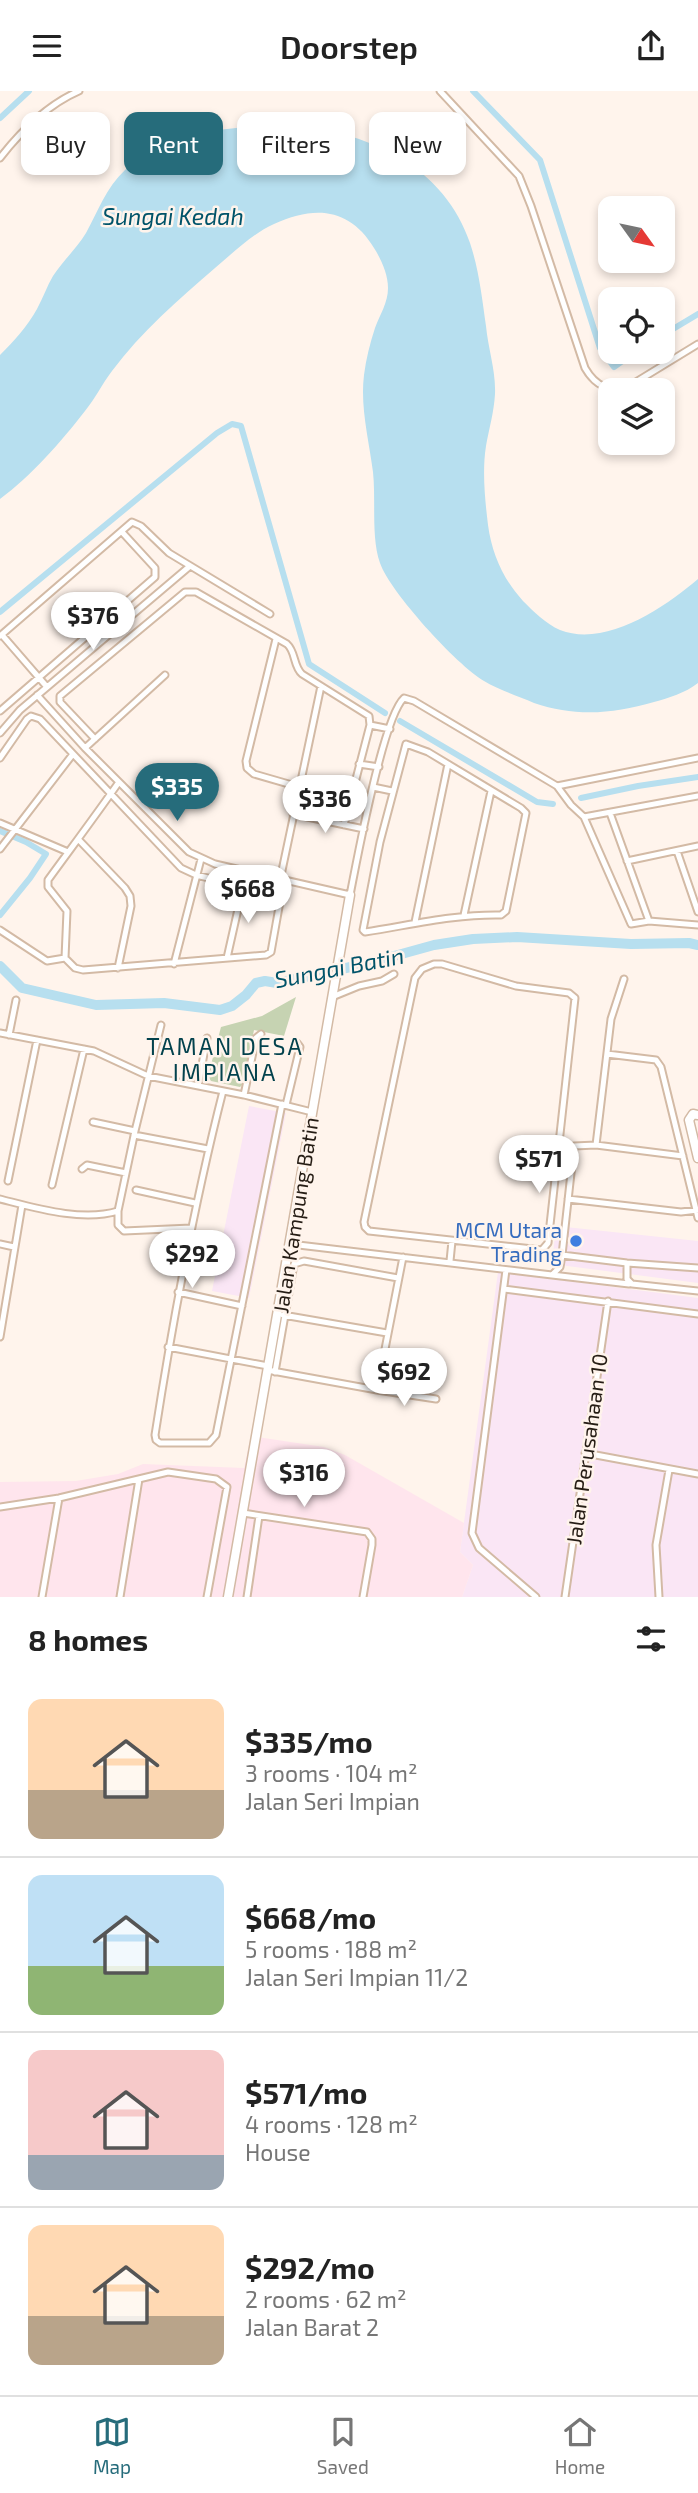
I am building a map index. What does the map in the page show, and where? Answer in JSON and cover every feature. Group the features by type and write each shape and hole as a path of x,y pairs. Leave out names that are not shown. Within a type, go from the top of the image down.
{"street":[{"path":"0,158 38,118 65,97 79,91"},
{"path":"440,91 519,176 585,368 593,380 605,387 621,389 698,344"},
{"path":"47,687 1,635 132,522 138,523 164,550 270,614"},
{"path":"0,711 155,577 155,568 122,532"},
{"path":"0,733 37,695 190,566"},
{"path":"95,739 60,702 60,696 185,592 195,592 290,647 298,671 366,713 370,719 344,825"},
{"path":"275,639 247,768 254,774 299,786"},
{"path":"85,748 166,675"},
{"path":"281,880 292,814 321,686"},
{"path":"37,695 182,847 201,859 350,895"},
{"name":"Jalan Kampung Batin","path":"228,1597 282,1316 290,1244 350,895 373,787 401,700 408,698 557,786"},
{"path":"0,758 31,716 40,719 177,864 196,876 279,895 282,898 271,952 265,955 174,964 79,969 65,958 47,961 0,930"},
{"path":"370,726 390,729"},
{"path":"406,744 428,752 491,791 526,813 506,911 502,915 464,915 365,932 363,930 392,791 406,744"},
{"path":"0,849 73,754"},
{"path":"698,758 557,786 584,817 631,924 649,921 698,925"},
{"path":"359,764 379,767"},
{"path":"415,922 448,764"},
{"path":"65,958 67,911 47,883 119,782"},
{"path":"373,787 392,791"},
{"path":"464,915 491,791"},
{"path":"584,817 698,796"},
{"path":"610,813 649,921"},
{"path":"292,814 364,829"},
{"path":"0,823 13,831 68,852"},
{"path":"78,839 130,896 131,906 118,968"},
{"path":"627,861 698,846"},
{"path":"677,851 698,912"},
{"path":"174,964 201,859"},
{"path":"227,958 243,887"},
{"path":"434,964 516,986 569,993 575,998 548,1243 542,1250 452,1241 369,1230 364,1222 415,978 422,969 434,964"},
{"path":"331,997 359,986 382,981 394,974"},
{"path":"596,1145 611,1019 624,979"},
{"path":"9,1035 16,1000"},
{"path":"161,1025 134,1133 118,1211 118,1225 124,1231 191,1228"},
{"path":"0,1033 109,1056 148,1076 312,1112"},
{"path":"244,1095 257,1038 261,1034"},
{"path":"198,1086 207,1038"},
{"path":"8,1181 37,1040"},
{"path":"223,1091 195,1203 178,1291 155,1435 160,1443 209,1443 216,1435 284,1105 300,1047 297,1043"},
{"path":"52,1185 83,1049"},
{"path":"568,1199 698,1213 662,1067 656,1061 607,1054"},
{"path":"698,1115 693,1114 689,1120 698,1158"},
{"path":"93,1122 208,1149"},
{"path":"552,1275 559,1267 562,1255 574,1146 596,1145 682,1156"},
{"path":"82,1169 87,1165 126,1173"},
{"path":"136,1190 195,1203"},
{"path":"0,1199 73,1214 118,1211"},
{"path":"0,1337 3,1287 22,1205"},
{"path":"450,1261 452,1241"},
{"path":"0,1244 14,1247"},
{"path":"290,1244 698,1291"},
{"path":"562,1255 698,1268"},
{"path":"377,1390 403,1257"},
{"path":"387,1332 282,1316 294,1264 299,1261 398,1278"},
{"path":"627,1263 626,1279 632,1284"},
{"path":"506,1269 472,1533 480,1548 536,1597"},
{"path":"504,1289 698,1314"},
{"path":"178,1291 242,1306"},
{"name":"Jalan Perusahaan 10","path":"565,1597 608,1301"},
{"path":"168,1347 377,1390 436,1399"},
{"path":"585,1453 698,1474"},
{"path":"659,1597 656,1545 668,1470"},
{"path":"0,1507 59,1498 158,1473 178,1472 216,1479 227,1487 207,1597"},
{"path":"120,1597 139,1479"},
{"path":"42,1597 59,1498"},
{"path":"243,1513 367,1532 372,1539 372,1545 363,1597"},
{"path":"249,1597 259,1515"}],"shaded area":[{"path":"249,1106 286,1113 249,1298 212,1291"},
{"path":"556,1226 698,1241 698,1283 552,1264"},
{"path":"498,1272 698,1298 698,1597 462,1597 473,1565 460,1552"},
{"path":"251,1436 324,1447 345,1455 464,1523 460,1552 473,1565 462,1597 0,1597 0,1482 76,1481 118,1474 143,1464 244,1468"}],"green space":[{"path":"296,997 284,1036 254,1030 243,1084 240,1087 211,1081 208,1076 221,1027 262,1016"}],"water":[{"name":"Sungai Kedah","path":"237,128 237,175 355,175 355,138 369,143 369,175 424,175 443,194 458,217 476,263 493,368 494,407 486,446 484,475 488,525 500,566 523,601 545,621 560,630 578,634 596,634 634,622 698,579 698,683 671,697 624,709 579,712 549,707 509,693 472,673 410,609 386,576 377,553 373,472 363,399 370,345 387,299 387,277 379,257 364,235 343,218 330,214 304,214 274,224 229,256 148,329 108,376 89,406 56,446 0,499 0,355 29,322 53,276 86,233 103,200 124,171 124,175 223,175 223,130"}],"waterway":[{"path":"0,118 29,91"},
{"path":"473,91 540,160 598,342"},
{"path":"675,328 698,314"},
{"path":"612,364 614,367 618,364"},
{"path":"0,612 217,433 232,424 241,426 309,664 385,713"},
{"path":"400,721 537,802 553,804"},
{"path":"581,798 698,777"},
{"path":"0,831 46,854 0,915"},
{"name":"Sungai Batin","path":"0,966 22,988 96,1005 164,1003 220,1010 232,1006 256,983 277,983 369,963 434,945 473,939 517,937 698,945"}],"place":[{"name":"MCM Utara Trading","path":"576,1241"}],"district":[{"name":"TAMAN DESA IMPIANA","path":"225,1059"}]}
